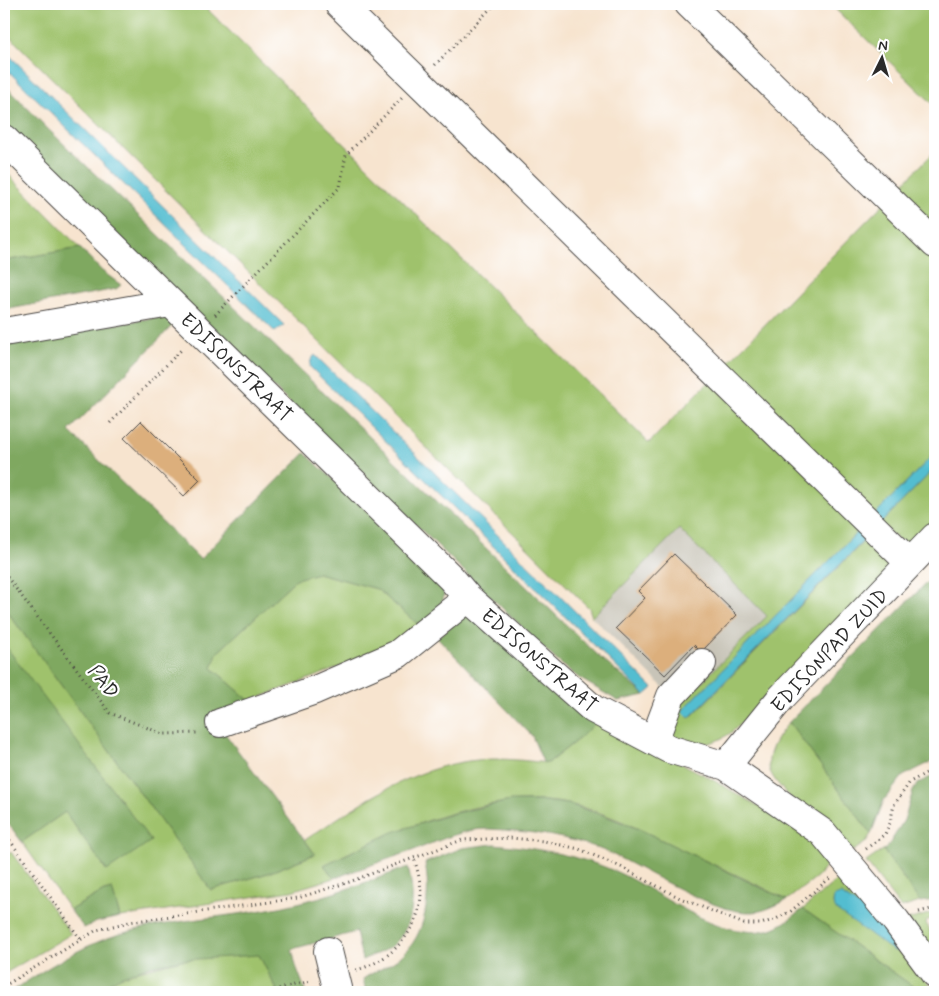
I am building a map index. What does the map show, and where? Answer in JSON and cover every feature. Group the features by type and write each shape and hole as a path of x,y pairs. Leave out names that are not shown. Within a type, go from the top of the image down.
{"lane":[{"path":"339,4 910,562"},
{"path":"689,4 935,244"},
{"name":"EDISONSTRAAT","path":"4,139 451,578 468,598 593,709 669,749 726,766 823,833 849,862 935,974"},
{"path":"4,332 170,302"},
{"name":"EDISONPAD ZUID","path":"726,766 781,698 935,537"},
{"name":"EDISONSTRAAT","path":"220,723 315,690 398,654 468,598"},
{"path":"654,741 671,696 702,663"}],"path":[{"path":"110,423 340,187 346,155 495,4"},
{"name":"PAD","path":"4,573 110,713 163,734 199,733 220,723"},
{"path":"4,986 97,930 129,922 298,898 349,882 462,840 511,838 544,841 579,849 727,919 744,924 761,924 791,910 885,834 890,823 894,805 910,782 935,768"},
{"path":"4,832 81,940"},
{"path":"274,990 333,973 360,970 400,947 420,904 420,880 414,858"}],"shaded area":[{"path":"679,529 767,616 680,704 592,617"}],"green space":[{"path":"4,4 202,4 649,443 935,151 935,453 682,711 690,718 871,534 894,557 893,572 732,732 711,743 704,744 674,739 671,733 680,704 767,616 679,529 592,617 589,608 4,31"},
{"path":"830,4 935,4 935,106"},
{"path":"4,84 48,129 604,661 645,695 618,701 579,678 555,659 4,127"},
{"path":"4,170 80,248 4,261"},
{"path":"80,248 102,271 121,285 116,289 4,310 4,261"},
{"path":"153,318 171,318 174,324 69,431 200,559 305,453 444,583 442,603 432,617 421,627 377,589 318,573 296,579 217,653 212,668 250,701 212,716 315,854 268,873 211,890 4,607 4,342"},
{"path":"935,468 935,526 909,549 880,524"},
{"path":"318,573 377,589 421,627 396,646 250,701 212,668 217,653 296,579"},
{"path":"935,574 935,760 903,776 884,800 871,834 789,722"},
{"path":"4,607 211,890 268,873 315,854 305,840 371,797 394,785 442,767 468,761 501,759 548,763 581,737 598,720 706,776 795,827 813,839 829,862 818,876 787,900 638,829 602,814 564,803 518,801 461,811 375,841 324,865 334,878 291,891 120,917 112,889 104,891 70,910 22,842 65,812 107,871 122,802 64,728 4,644"},
{"path":"465,615 477,616 598,720 581,737 548,763 543,762 532,736 437,637"},
{"path":"4,644 151,841 107,871 65,812 22,842 4,818"},
{"path":"789,722 871,834 865,843 853,851 792,799 772,776 769,767 770,755 774,743"},
{"path":"935,775 935,900 920,902 883,850 887,848 904,820 913,791 918,783"},
{"path":"510,801 544,801 568,804 603,815 641,830 787,900 761,911 736,911 698,898 620,858 591,846 548,835 504,830 480,829 463,832 334,878 324,865 393,832 455,813"},
{"path":"494,844 557,853 602,866 634,880 690,912 729,928 748,931 772,929 803,909 921,992 366,992 363,979 400,957 416,937 425,913 427,901 425,863 462,848"},
{"path":"883,850 920,902 901,908 866,862"},
{"path":"11,852 71,934 4,974 4,858"},
{"path":"408,867 412,906 408,924 397,941 386,950 362,960 356,932 292,949 306,992 278,992 259,955 182,960 151,966 120,977 92,992 11,992 65,958 88,946 118,935 159,925 282,907 318,898"},
{"path":"839,878 854,878 890,928 841,894 834,897 833,904 909,954 935,992 921,992 803,909"},
{"path":"112,889 120,917 97,922 84,928 70,910 104,891"},
{"path":"935,912 935,918 927,920 926,923 934,937 935,949 928,947 908,920"},
{"path":"259,954 278,992 91,992 123,975 189,958"}],"water":[{"path":"4,50 284,325 275,332 4,67"},
{"path":"315,355 653,688 645,695 310,367 311,360"},
{"path":"935,453 935,468 689,718 682,711"},
{"path":"841,894 890,928 935,949 935,964 892,950 837,911 833,904 834,896"}],"building":[{"path":"141,421 200,480 184,496 124,438"},
{"path":"674,554 737,615 701,652 694,645 665,675 616,628 645,598 638,591"}]}
